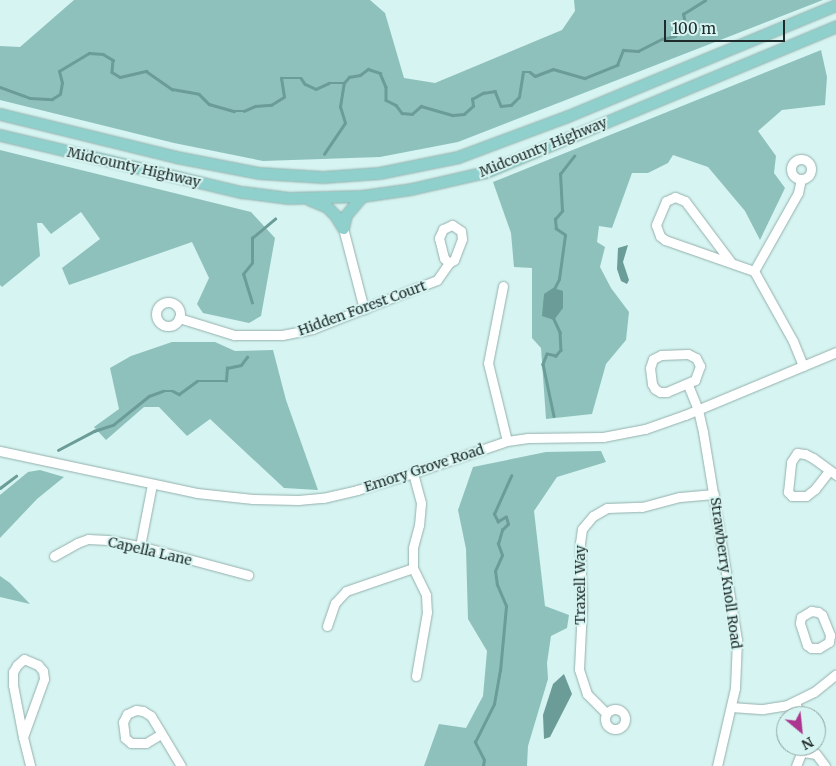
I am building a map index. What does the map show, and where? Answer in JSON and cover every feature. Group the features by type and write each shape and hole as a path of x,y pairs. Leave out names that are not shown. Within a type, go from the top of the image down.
{"main road":[{"name":"Midcounty Highway","path":"0,114 176,157 259,173 323,177 379,173 458,157 568,116 836,5"},
{"name":"Midcounty Highway","path":"0,135 242,192 306,198 362,196 411,189 486,172 836,26"},
{"path":"343,228 346,215 362,196"},
{"path":"306,198 327,207 343,228"}],"street":[{"path":"754,271 798,193 801,179"},
{"path":"730,261 685,201 674,197 664,203 656,224 662,238 754,271 793,341 803,366"},
{"path":"343,228 364,309"},
{"name":"Hidden Forest Court","path":"179,318 234,335 264,337 312,329 434,283 449,263"},
{"path":"503,286 488,364 508,441"},
{"name":"Emory Grove Road","path":"0,451 39,461 197,493 253,499 298,500 357,490 508,441 624,434 654,427 836,352"},
{"path":"660,355 693,356 699,362 700,370 695,380 688,385 667,392 657,391 651,382 650,366 652,360 660,355"},
{"name":"Strawberry Knoll Road","path":"688,385 698,410 714,494 737,640 738,668 717,766"},
{"path":"796,454 805,454 833,473 806,496 792,496 788,492 791,462 796,454"},
{"path":"413,473 421,503 419,524 413,548 413,568 426,595 427,612 416,676"},
{"path":"140,546 152,484"},
{"name":"Traxell Way","path":"606,713 589,696 579,672 578,654 582,607 580,542 582,529 593,516 610,507 646,506 680,496 714,494"},
{"name":"Capella Lane","path":"54,556 88,539 140,546 248,575"},
{"path":"327,626 335,603 346,591 413,568"},
{"path":"23,737 44,680 43,671 38,665 24,659 16,665 13,672 23,737 30,766"},
{"path":"731,707 766,709 795,702 814,692 836,674"},
{"path":"795,702 796,706"},
{"path":"161,734 146,743 131,743 125,738 123,722 127,714 136,710 143,711 151,716 181,766"}],"shaded area":[{"path":"74,0 370,0 385,13 404,78 435,83 562,30 575,11 574,0 823,0 458,142 380,157 263,161 174,143 0,100 0,46 20,47"},
{"path":"821,50 827,77 825,105 782,110 758,131 776,156 774,173 785,188 760,240 745,211 708,167 673,155 668,163 648,173 632,173 612,228 599,226 597,242 605,247 600,267 611,288 629,312 626,340 606,364 592,414 546,419 541,348 532,338 532,268 514,267 511,233 493,182"},
{"path":"0,150 251,212 275,238 261,316 249,323 203,313 197,304 209,278 192,242 69,285 62,268 100,239 81,212 51,234 42,223 37,223 40,256 2,287 0,285"},
{"path":"628,245 623,262 629,280 627,284 621,281 617,269 618,248"},
{"path":"553,288 563,291 563,308 554,320 542,316 544,294"},
{"path":"172,342 215,342 235,351 273,350 286,400 318,490 284,488 210,419 187,436 159,407 144,407 106,440 94,427 119,409 110,368 131,356"},
{"path":"601,451 606,462 557,477 534,511 545,606 569,615 567,628 551,636 547,663 548,679 528,746 527,766 424,766 439,724 466,728 483,696 487,651 468,619 466,549 458,510 473,467 546,452"},
{"path":"40,470 64,477 37,499 0,538 0,495 28,472"},
{"path":"0,576 10,583 30,604 0,597"},
{"path":"564,674 572,694 550,737 544,739 543,715 553,684"}],"waterway":[{"path":"0,87 30,98 52,99 60,94 62,83 59,71 89,53 103,54 113,60 112,72 120,77 146,71 172,89 199,94 209,104 234,111 244,111 255,106 271,105 284,97 281,78 301,78 305,84 316,89 329,83 344,83 349,77 360,75 368,69 380,73 386,87 386,100 396,105 402,113 412,114 421,106 453,115 464,114 473,106 472,99 483,93 495,91 501,106 511,105 519,97 523,72 530,72 535,76 553,69 585,78 617,65 623,50 638,51 662,39 675,36 685,24 683,14 705,0"},
{"path":"324,154 345,123 340,107 344,83"},
{"path":"553,291 559,279 565,235 556,229 555,219 562,211 560,174 574,156"},
{"path":"252,303 243,274 252,263 252,238 275,219"},
{"path":"553,317 560,332 561,350 556,356 547,354 543,364 554,416"},
{"path":"58,450 94,431 113,425 149,396 163,391 173,391 179,394 197,381 226,381 227,368 241,365 247,357"},
{"path":"0,488 16,476"},
{"path":"483,766 484,760 475,742 494,704 500,671 506,606 497,585 495,571 502,555 498,544 502,530 508,524 506,517 498,522 494,514 511,476"}]}
